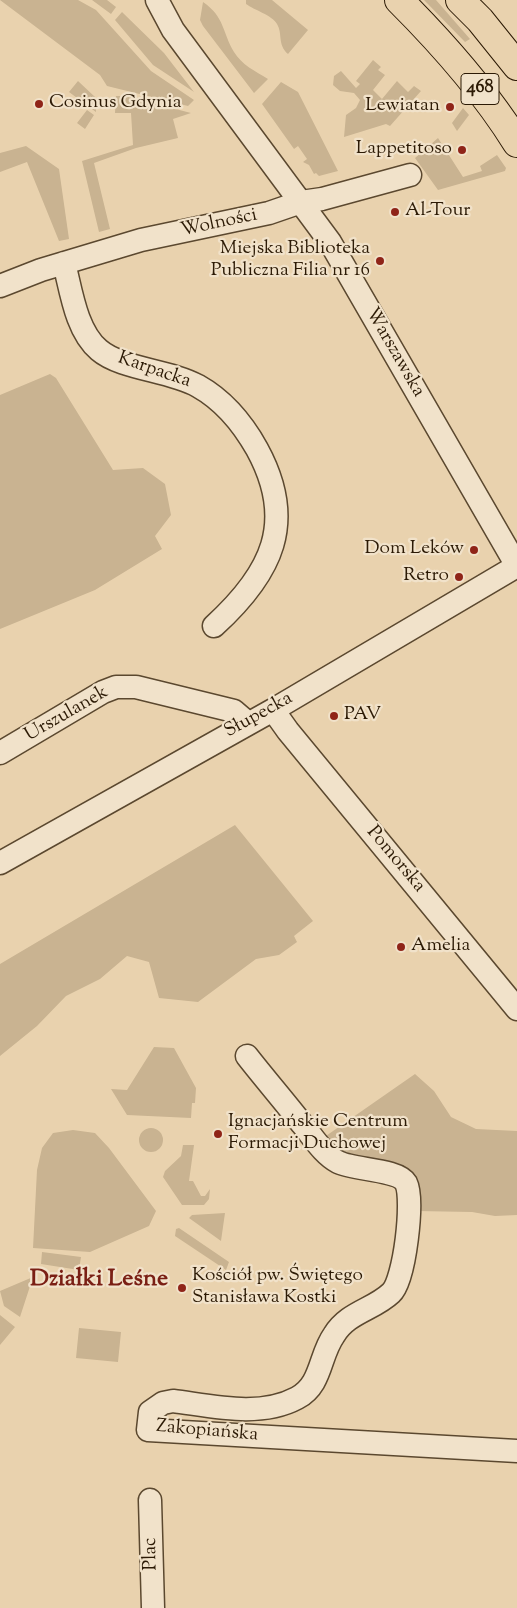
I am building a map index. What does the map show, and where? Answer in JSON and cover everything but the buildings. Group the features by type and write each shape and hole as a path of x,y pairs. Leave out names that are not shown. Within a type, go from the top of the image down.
{"main road":[{"name":"468","path":"399,0 438,39 470,77 517,143"},
{"name":"468","path":"460,0 480,20 517,65"}],"street":[{"name":"Warszawska","path":"157,0 173,30 334,249 517,566"},
{"name":"Wolności","path":"0,286 64,263 141,240 269,213 301,202 322,199 410,175"},
{"name":"Karpacka","path":"64,263 84,330 98,350 116,360 183,379 212,395 225,406 244,428 269,473 274,490 276,522 270,554 256,582 234,608 214,626"},
{"name":"Słupecka","path":"0,863 273,710 517,566"},
{"name":"Urszulanek","path":"0,754 103,692 125,686 136,686 234,711 248,723"},
{"name":"Pomorska","path":"273,710 517,1009"},
{"name":"Zakopiańska","path":"247,1056 328,1155 340,1163 356,1169 396,1176 405,1181 408,1190 408,1222 401,1277 390,1294 349,1317 340,1326 327,1347 318,1375 312,1386 296,1399 278,1405 250,1409 173,1401 163,1403 150,1412 148,1430 517,1451"},
{"name":"Plac","path":"150,1500 154,1608"}],"shaded area":[{"path":"0,0 78,0 96,10 151,71 194,100 188,106 107,86 100,75"},
{"path":"92,0 107,0 116,7 111,14"},
{"path":"246,0 272,0 308,30 288,54 282,46 279,28 275,21 246,4"},
{"path":"424,0 436,0 470,39 465,42"},
{"path":"203,2 219,19 237,57 268,79 254,93 203,26 200,20"},
{"path":"122,12 164,53 194,92 153,65 115,20"},
{"path":"373,60 381,67 378,70 385,75 373,90 382,99 397,81 408,92 414,86 421,91 390,126 386,124 344,137 346,115 356,108 360,100 354,93 340,91 333,85 334,76 341,71 356,88 360,84 356,81"},
{"path":"78,81 95,97 96,112 69,92"},
{"path":"281,82 298,92 338,171 319,176 316,173 314,174 309,165 303,162 307,159 298,146 294,149 262,104"},
{"path":"116,96 125,96 191,113 173,119 178,138 136,148 94,163 110,229 99,232 82,161 133,145 131,113 115,113"},
{"path":"463,108 469,115 457,131 452,123"},
{"path":"87,110 94,115 85,129 77,123"},
{"path":"438,138 463,177 482,171 480,166 497,155 506,168 505,171 438,190 415,158"},
{"path":"26,146 59,169 69,239 59,241 27,162 0,172 0,153"},
{"path":"50,374 56,378 113,470 143,468 165,484 171,515 155,536 162,549 95,590 0,629 0,395"},
{"path":"235,825 313,921 294,936 297,942 279,955 256,959 198,1002 159,998 149,962 127,956 100,979 66,996 37,1026 0,1056 0,964"},
{"path":"154,1047 174,1048 196,1088 191,1118 127,1115 111,1089 127,1090"},
{"path":"415,1074 434,1091 451,1117 476,1129 517,1131 517,1215 495,1216 472,1212 416,1211 418,1191 357,1163 323,1138"},
{"path":"151,1128 160,1131 163,1140 160,1149 151,1152 142,1149 139,1140 142,1131"},
{"path":"73,1130 95,1133 109,1148 156,1211 149,1226 90,1252 33,1248 37,1170 42,1148 53,1133"},
{"path":"183,1145 194,1145 189,1181 193,1181 201,1196 205,1196 210,1189 209,1199 204,1205 182,1205 163,1177 165,1171 181,1156"},
{"path":"225,1213 221,1241 189,1218 192,1215"},
{"path":"179,1228 229,1262 226,1270 175,1236 176,1229"},
{"path":"42,1252 81,1257 79,1270 41,1264"},
{"path":"33,1277 20,1317 4,1306 0,1291"},
{"path":"0,1315 15,1327 0,1345"},
{"path":"79,1328 121,1332 118,1362 76,1358"}],"place":[{"name":"Cosinus Gdynia","path":"39,104"},
{"name":"Lewiatan","path":"450,107"},
{"name":"Lappetitoso","path":"462,150"},
{"name":"Al-Tour","path":"395,212"},
{"name":"Miejska Biblioteka Publiczna Filia nr 16","path":"380,261"},
{"name":"Dom Leków","path":"474,550"},
{"name":"Retro","path":"459,577"},
{"name":"PAV","path":"334,716"},
{"name":"Amelia","path":"401,947"},
{"name":"Ignacjańskie Centrum Formacji Duchowej","path":"218,1134"},
{"name":"Kościół pw. Świętego Stanisława Kostki","path":"182,1288"}],"district":[{"name":"Działki Leśne","path":"99,1281"}]}
